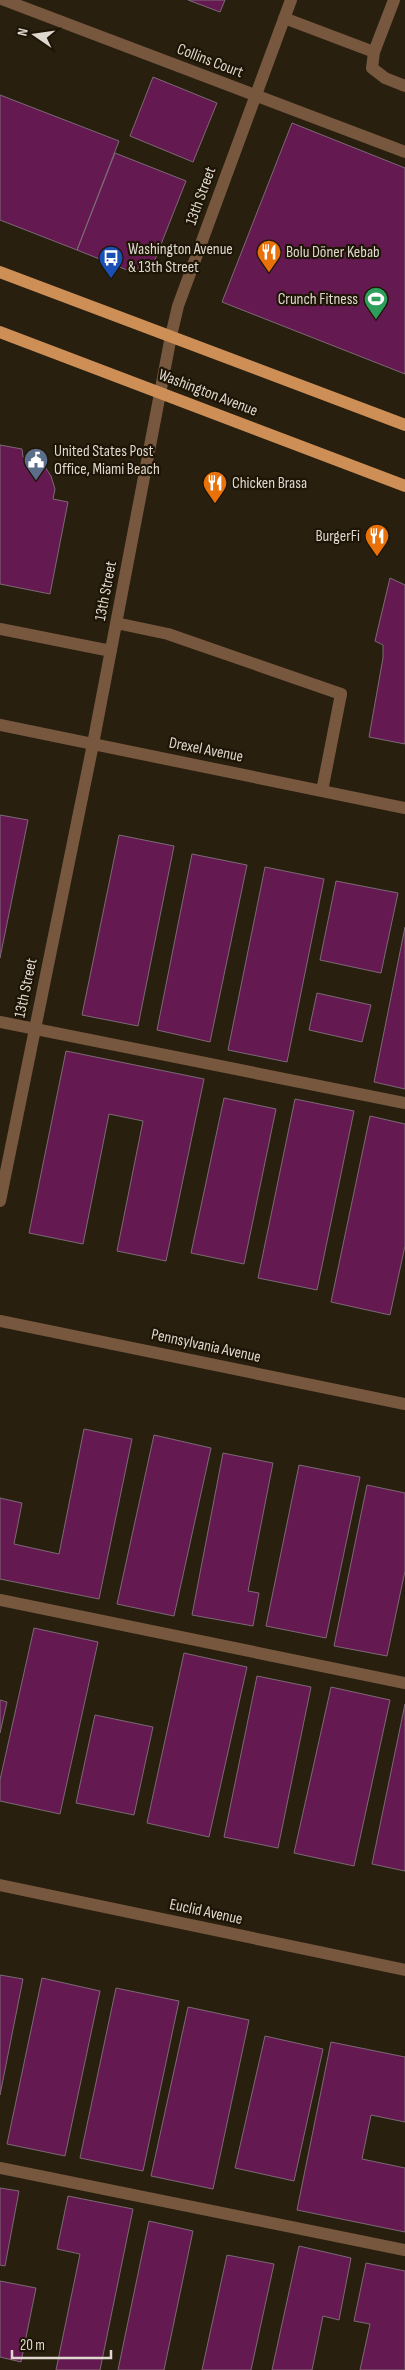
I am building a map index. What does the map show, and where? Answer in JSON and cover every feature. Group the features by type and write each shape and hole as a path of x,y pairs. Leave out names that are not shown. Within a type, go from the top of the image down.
{"main road":[{"path":"0,272 405,425"},
{"name":"Washington Avenue","path":"0,332 405,486"}],"street":[{"name":"Collins Court","path":"4,0 405,152"},
{"name":"13th Street","path":"0,1201 93,744 170,336 178,306 291,0"},
{"path":"394,0 374,52 372,68 385,78 405,86"},
{"path":"284,18 374,52"},
{"path":"116,623 168,634 341,694 322,791"},
{"path":"0,629 111,651"},
{"name":"Drexel Avenue","path":"0,725 405,808"},
{"path":"0,1022 405,1103"},
{"name":"Pennsylvania Avenue","path":"0,1321 405,1404"},
{"path":"0,1600 405,1683"},
{"name":"Euclid Avenue","path":"0,1885 405,1970"},
{"path":"0,2168 405,2250"}],"building":[{"path":"188,0 225,0 220,12"},
{"path":"153,77 217,103 193,162 130,136"},
{"path":"0,95 119,141 77,250 0,220"},
{"path":"292,123 405,168 405,374 222,302"},
{"path":"115,153 186,181 154,262 132,272 77,250"},
{"path":"0,445 22,449 23,457 45,467 51,476 55,489 53,499 68,502 50,594 0,584"},
{"path":"390,578 405,585 405,744 369,737 383,658 383,645 375,641"},
{"path":"0,815 28,820 0,958"},
{"path":"119,835 174,846 138,1026 82,1015"},
{"path":"192,854 247,865 210,1042 157,1030"},
{"path":"265,867 324,879 287,1062 228,1050"},
{"path":"336,881 398,893 381,973 320,960"},
{"path":"405,927 405,1089 374,1082"},
{"path":"317,993 371,1005 362,1042 309,1030"},
{"path":"66,1051 204,1079 166,1261 117,1251 143,1121 109,1114 83,1244 29,1233"},
{"path":"224,1098 276,1109 244,1264 191,1253"},
{"path":"295,1099 354,1111 317,1290 258,1278"},
{"path":"370,1116 405,1124 405,1246 390,1315 331,1302"},
{"path":"84,1429 132,1439 99,1599 0,1579 0,1498 22,1503 14,1544 59,1554"},
{"path":"154,1435 211,1448 174,1616 117,1604"},
{"path":"223,1453 273,1463 248,1591 259,1593 253,1626 192,1615"},
{"path":"299,1465 360,1477 326,1638 266,1626"},
{"path":"367,1485 405,1493 405,1571 387,1656 334,1646"},
{"path":"34,1628 98,1642 60,1814 0,1801 0,1780"},
{"path":"184,1653 247,1667 209,1837 147,1823"},
{"path":"257,1676 311,1687 278,1848 224,1837"},
{"path":"331,1687 390,1700 354,1866 294,1853"},
{"path":"0,1700 7,1702 0,1733"},
{"path":"405,1704 405,1871 372,1864"},
{"path":"95,1715 153,1727 134,1815 76,1803"},
{"path":"0,1975 23,1979 0,2095"},
{"path":"42,1978 100,1991 65,2156 7,2144"},
{"path":"116,1988 179,2001 143,2171 80,2158"},
{"path":"188,2007 249,2020 213,2189 151,2176"},
{"path":"265,2036 323,2049 294,2181 235,2168"},
{"path":"331,2042 405,2057 405,2122 371,2115 362,2159 405,2168 405,2232 297,2210"},
{"path":"0,2188 19,2191 5,2266 0,2265"},
{"path":"68,2196 133,2209 100,2370 56,2370 80,2254 57,2249"},
{"path":"149,2221 193,2231 164,2370 118,2370"},
{"path":"299,2246 351,2258 339,2320 323,2316 312,2370 272,2370"},
{"path":"227,2255 274,2264 251,2370 202,2370"},
{"path":"366,2263 405,2271 405,2370 360,2370 370,2324 354,2321"},
{"path":"0,2281 36,2288 21,2362 0,2357"}],"place":[{"name":"Bolu Döner Kebab","path":"269,273"},
{"name":"Washington Avenue & 13th Street","path":"111,279"},
{"name":"Crunch Fitness","path":"376,320"},
{"name":"United States Post Office, Miami Beach","path":"36,481"},
{"name":"Chicken Brasa","path":"215,504"},
{"name":"BurgerFi","path":"377,557"}]}
